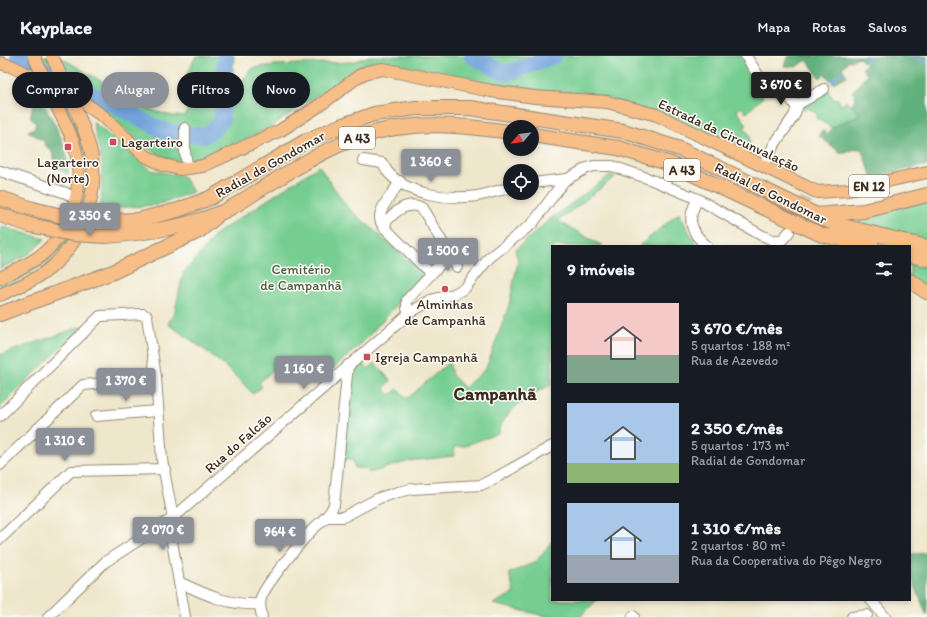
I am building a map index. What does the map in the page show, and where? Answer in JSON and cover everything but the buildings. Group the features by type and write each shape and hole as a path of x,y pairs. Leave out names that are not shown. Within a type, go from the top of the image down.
{"highway":[{"name":"Radial de Gondomar","path":"0,198 33,209 78,220 138,220 178,210 210,198 306,142 340,126 374,114 416,108 470,108 623,131 680,149 835,224 927,247"},
{"name":"Radial de Gondomar","path":"0,215 30,225 72,234 105,236 140,234 184,225 221,213 316,157 348,141 381,131 416,126 467,126 503,131"},
{"name":"Radial de Gondomar","path":"539,136 618,148 672,164 822,236 867,245"},
{"path":"816,214 864,211 927,195"},
{"path":"0,314 113,272 200,231 221,213"},
{"path":"822,236 837,245"},
{"path":"911,255 927,259"},
{"path":"911,282 927,292"}],"main road":[{"path":"0,278 32,261 45,252 55,242 68,222 76,199 78,178 77,156 34,56"},
{"path":"0,295 46,270 66,251 82,228 91,202 93,174 92,157 79,116 52,56"},
{"name":"Estrada da Circunvalação","path":"0,63 11,66 54,86 89,106 153,160 171,168 188,169 203,166 268,137 295,122 359,76 367,72 383,69 491,91 535,97 595,100 622,105 657,115 763,166 808,194 848,190 927,172"}],"street":[{"path":"746,56 768,91 783,94 797,104 797,110 774,145 763,166"},
{"path":"797,104 824,89"},
{"path":"185,128 185,146 188,169"},
{"path":"363,160 382,163 387,171 400,181 415,189 445,196 477,196 503,190"},
{"path":"539,182 567,179 587,168 612,166 647,178 698,200 727,218 769,239 782,240 789,232"},
{"path":"0,171 62,191 76,199"},
{"name":"Rua do Falcão","path":"48,617 105,562 173,518 411,312 431,300 458,293 468,286 489,258 533,222 567,179"},
{"path":"400,181 380,212 380,222 431,274"},
{"path":"698,200 692,209 690,218 694,231 706,245"},
{"path":"386,229 385,223 397,210 410,206 420,207 457,267"},
{"path":"411,312 407,308 407,300 450,254"},
{"path":"0,416 100,316 143,314 148,317 156,378 157,411 162,460 165,469 173,518 170,530 185,617"},
{"path":"262,617 260,604 263,594 279,570 313,529 327,517 334,505 348,365"},
{"path":"0,465 83,385 156,378"},
{"path":"96,416 157,411"},
{"path":"327,517 343,517 379,498 412,489 481,485 497,478 551,447"},
{"path":"0,539 71,471 165,469"},
{"path":"179,582 211,597 225,601 242,604 260,604"},
{"path":"852,617 882,613 872,601"}],"green space":[{"path":"12,56 58,56 86,72 38,72"},
{"path":"196,56 234,56 233,72 188,72"},
{"path":"369,56 742,56 763,97 747,113 741,107 737,111 747,125 744,127 749,134 750,143 736,148 608,98 586,94 528,91 496,87 382,63 351,73 310,100 310,72 252,72 252,108 298,108 264,131 200,159 183,162 162,157 146,147 110,116 93,106 93,76 101,81 101,108 148,108 172,116 185,116 187,113 187,108 244,108 244,78 253,68 275,65 353,62"},
{"path":"789,56 927,56 927,165 872,177 861,148 841,153 819,136 822,130 828,134 832,128 860,114 851,105 855,99 853,97 855,95 852,92 867,75 862,68 866,64 858,57 851,61 849,60 842,68 847,76 833,83 825,74 820,78 807,60 796,67 784,66"},
{"path":"828,90 834,100 837,98 842,106 846,101 860,114 832,128 816,118 818,115 808,108 806,110 801,107"},
{"path":"32,108 46,108 48,111 63,142 68,164 68,175 57,167 52,152 44,144 45,142 28,131 34,128 36,124 30,117"},
{"path":"60,108 67,108 79,136 86,163 81,164"},
{"path":"93,122 151,170 183,176 193,192 156,205 101,209 102,163"},
{"name":"Cemitério de Campanhã","path":"319,166 347,207 425,274 361,344 317,383 286,358 259,383 262,387 253,394 234,374 213,356 168,324 175,311 183,274 217,233"},
{"path":"610,175 615,177 558,221 601,245 551,245 551,385 536,392 512,411 501,425 499,433 464,446 454,447 454,456 409,461 369,473 367,469 355,468 353,460 344,460 353,374 363,364 368,369 375,363 391,381 384,388 390,395 398,389 407,399 449,362 452,375 465,388 487,366 509,305 518,261 515,250 549,220"},
{"path":"81,176 88,176 85,198 72,233 62,247 50,259 36,270 0,290 0,283 52,251"},
{"path":"927,200 927,242 839,218"},
{"path":"679,213 696,245 640,245"},
{"path":"0,226 45,239 29,254 0,269"},
{"path":"911,264 927,268 927,290 911,279"},
{"path":"83,326 0,407 0,355"},
{"path":"551,542 551,601 596,601 580,617 550,617 493,604 514,593 509,573 536,562"},
{"path":"927,553 927,616 911,576 911,554"}],"waterway":[{"path":"18,56 164,131 204,136 215,128 222,120 225,56"},
{"path":"472,56 502,72 508,73 554,56"},
{"path":"864,62 872,56"},
{"path":"909,56 927,63"},
{"path":"832,80 844,72"},
{"path":"156,136 164,131"}],"tunnel":[{"path":"792,227 806,197"}],"place":[{"name":"Lagarteiro","path":"113,142"},
{"name":"Lagarteiro (Norte)","path":"68,147"},
{"name":"Alminhas de Campanhã","path":"445,289"},
{"name":"Igreja Campanhã","path":"367,357"}],"district":[{"name":"Campanhã","path":"495,394"}]}
